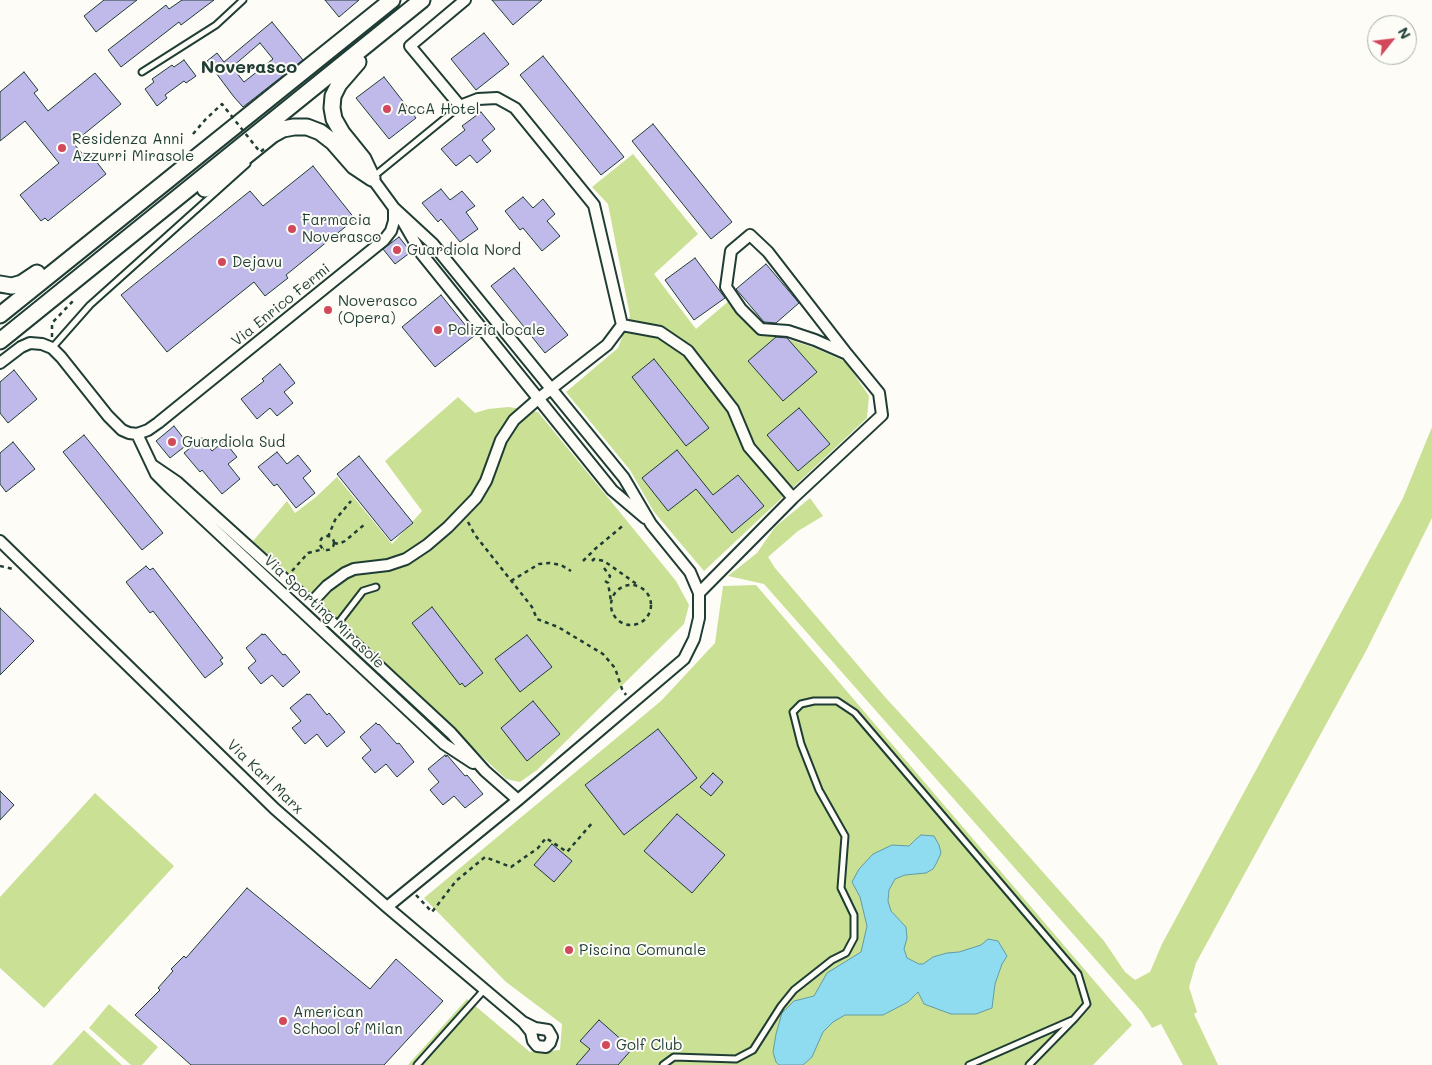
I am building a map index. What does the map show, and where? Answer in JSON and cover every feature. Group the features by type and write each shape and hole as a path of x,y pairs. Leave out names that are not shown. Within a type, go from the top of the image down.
{"main road":[{"path":"0,315 392,0"},
{"path":"0,341 422,0"},
{"path":"372,178 363,159 342,133 334,119 332,108 333,96 346,75 402,16"},
{"path":"0,284 12,286 22,283 202,141 248,116"},
{"path":"142,226 176,212 272,136 294,127 307,127 320,132 334,142 354,166 372,178"}],"street":[{"path":"465,0 410,46 460,106 478,99 497,98 514,108 594,206 622,325 660,332 688,351 733,409 749,447 793,498"},
{"path":"372,178 394,208 422,253 538,399 612,490 651,524"},
{"path":"387,907 518,800 684,659 694,639 699,618 699,593 690,572 651,524 624,478 433,244 394,208"},
{"name":"Via Enrico Fermi","path":"137,434 158,424 384,240 391,231 394,221 394,208"},
{"path":"699,593 793,498 882,415 880,393 847,354 768,252 750,235 731,252 726,287 741,309 761,329 788,331 847,354"},
{"name":"Via Sporting Mirasole","path":"311,603 328,586 354,569 388,565 406,559 427,545 476,498 486,481 501,440 514,420 608,345 622,325"},
{"path":"0,364 20,347 30,342 52,348 115,424 128,433 137,434"},
{"name":"Via Sporting Mirasole","path":"137,434 156,474 170,488 444,744 485,771"},
{"name":"Via Sporting Mirasole","path":"152,465 177,482 311,603 452,733 485,771 518,800"},
{"name":"Via Karl Marx","path":"0,540 275,809 523,1022"},
{"path":"0,554 24,564"}],"lane":[{"path":"142,72 216,25 243,0"},
{"path":"372,178 460,106"},
{"path":"257,156 264,149"},
{"path":"52,348 90,305 250,162"},
{"path":"336,626 363,592 376,587"},
{"path":"663,1065 674,1058 736,1059 753,1050 781,1006 794,990 832,960 846,953 854,938 854,915 841,888 845,836 819,790 801,744 793,712 801,704 814,700 837,701 855,713 1078,974 1087,1004 1029,1065"},
{"path":"417,1065 484,990"},
{"path":"969,1065 1074,1019"}],"path":[{"path":"193,134 222,104 260,152 264,149"},
{"path":"52,348 52,324 74,299"},
{"path":"324,549 320,542 322,538 328,536 335,520 350,501"},
{"path":"462,512 475,535 532,607 537,619 558,627 603,654 615,668 622,689 632,704"},
{"path":"333,543 339,544 345,541 365,524"},
{"path":"583,561 625,524"},
{"path":"328,536 332,539 333,543"},
{"path":"284,580 308,554 331,548 333,543"},
{"path":"592,561 594,559 604,561 646,591 652,605 646,620 639,624 631,625 624,624 617,619 613,613 607,582 610,576 604,568"},
{"path":"511,581 539,564 561,565 571,571"},
{"path":"611,605 617,590 624,586 639,586"},
{"path":"410,889 432,912 456,881 485,857 511,867 538,848 546,838 567,852 593,822"}],"green space":[{"path":"633,154 698,234 654,274 696,329 730,300 752,327 815,348 846,362 869,396 867,418 704,571 654,512 630,470 566,392 618,348 630,316 608,204 592,187"},
{"path":"458,397 475,413 488,409 509,407 538,412 676,581 689,605 684,624 537,770 520,782 506,779 253,541 287,501 295,513 316,497 337,477 392,544 422,511 385,461"},
{"path":"1432,427 1432,518 1366,651 1196,963 1189,987 1197,1012 1194,1014 1218,1065 1183,1065 1161,1024 1152,1028 1141,1011 764,584 728,576 757,553 775,527 810,498 823,516 798,531 768,557 775,568 885,697 1104,941 1125,972 1135,980 1150,972 1162,944 1403,498"},
{"path":"756,585 1132,1025 1093,1065 408,1065 467,999 530,1052 560,1050 562,1024 506,982 424,898 661,701 715,643 723,586"},
{"path":"95,793 174,866 44,1008 0,968 0,897"},
{"path":"109,1004 158,1047 142,1065 131,1065 89,1028"},
{"path":"84,1030 122,1065 52,1065"}],"water":[{"path":"921,835 934,836 939,845 941,853 936,864 933,869 926,873 905,875 895,879 889,890 888,901 891,911 906,927 907,938 904,949 907,958 923,964 933,957 981,945 988,939 998,941 1007,956 995,984 992,1008 976,1014 951,1014 924,1004 918,992 908,1002 883,1015 845,1015 833,1022 823,1032 812,1057 803,1065 779,1065 773,1052 782,1013 794,1001 814,996 827,973 861,952 867,926 860,897 852,882 859,869 873,854 892,845 909,846"}],"building":[{"path":"104,0 137,0 96,32 84,16"},
{"path":"182,0 214,0 181,25 179,22 121,67 108,50 166,5 169,9"},
{"path":"325,0 359,0 339,17"},
{"path":"492,0 542,0 513,25"},
{"path":"272,22 303,60 243,107 207,61 217,53 224,62","holes":["260,43 273,59 244,82 232,67"]},
{"path":"484,33 509,64 476,90 451,59"},
{"path":"543,56 624,157 601,175 520,75"},
{"path":"184,60 196,76 186,83 184,81 165,95 167,98 157,106 145,89 154,82 152,79 172,65 174,67"},
{"name":"Residenza Anni Azzurri Mirasole","path":"24,72 38,90 34,93 48,111 95,73 121,104 73,143 87,159 92,156 106,174 48,221 45,218 41,221 20,195 59,163 25,121 0,141 0,92"},
{"path":"384,77 416,118 389,139 356,98"},
{"path":"481,112 495,129 482,140 491,151 477,163 470,155 456,166 441,149 465,130 462,126"},
{"path":"653,124 732,222 711,239 632,141"},
{"path":"313,166 355,219 286,275 288,278 265,296 254,282 167,352 121,295 250,191 263,206"},
{"path":"441,189 450,200 462,191 475,206 466,212 478,229 460,242 441,219 438,222 422,203"},
{"path":"523,197 533,208 543,199 555,214 547,221 560,236 542,251 523,228 520,230 505,211"},
{"name":"Guardiola Nord","path":"399,237 411,252 395,264 383,249"},
{"path":"695,258 725,298 694,320 665,280"},
{"path":"766,264 799,303 776,323 764,322 736,289"},
{"path":"514,268 568,335 545,353 491,286"},
{"path":"441,295 474,336 435,367 402,327"},
{"path":"776,337 787,338 817,372 783,401 748,361"},
{"path":"654,359 709,428 686,446 632,377"},
{"path":"280,364 295,383 284,392 293,403 277,416 270,408 257,419 241,399 264,381 262,379"},
{"path":"14,370 37,399 8,423 0,413 0,382"},
{"path":"799,408 830,444 798,471 767,435"},
{"name":"Guardiola Sud","path":"174,426 188,444 170,458 156,441"},
{"path":"84,435 163,533 142,550 63,452"},
{"path":"202,438 212,451 224,441 237,457 228,464 240,479 222,494 202,470 200,472 184,453"},
{"path":"13,442 35,469 6,492 0,484 0,453"},
{"path":"677,450 713,495 738,475 764,506 732,533 696,489 668,511 642,478"},
{"path":"277,452 287,464 298,455 311,471 303,478 315,493 296,508 277,484 274,486 258,467"},
{"path":"359,456 413,523 391,541 337,474"},
{"path":"146,566 150,570 153,568 223,658 220,660 223,664 205,678 153,611 150,613 126,582"},
{"path":"432,607 483,673 465,687 462,683 460,685 412,623"},
{"path":"0,608 34,641 0,675"},
{"path":"262,634 265,634 283,655 285,654 300,672 283,687 272,675 261,684 248,668 256,661 246,648"},
{"path":"527,635 552,667 520,692 495,659"},
{"path":"307,694 310,694 327,715 329,713 345,732 327,747 317,734 305,744 292,728 301,721 290,708"},
{"path":"533,701 560,734 527,761 501,728"},
{"path":"376,723 397,744 399,743 414,762 397,777 386,764 375,773 362,758 371,750 360,737"},
{"path":"658,729 697,778 624,835 585,785"},
{"path":"445,755 465,776 467,775 483,794 465,808 454,796 443,805 430,790 439,782 428,769"},
{"path":"713,773 723,782 711,796 700,787"},
{"path":"0,791 14,805 0,820"},
{"path":"677,814 725,855 692,893 644,851"},
{"path":"552,844 572,861 554,882 534,865"},
{"path":"247,888 370,989 396,959 443,1001 384,1065 191,1065 135,1015 160,990 158,988 173,971 171,969 184,956 186,958"},
{"name":"Golf Club","path":"599,1020 632,1049 618,1065 576,1065 590,1049 580,1041"}],"place":[{"name":"AccA Hotel","path":"387,109"},
{"name":"Residenza Anni Azzurri Mirasole","path":"62,148"},
{"name":"Farmacia Noverasco","path":"292,229"},
{"name":"Guardiola Nord","path":"397,250"},
{"name":"Dejavu","path":"222,262"},
{"name":"Noverasco (Opera)","path":"328,310"},
{"name":"Polizia locale","path":"438,330"},
{"name":"Guardiola Sud","path":"172,442"},
{"name":"Piscina Comunale","path":"569,950"},
{"name":"American School of Milan","path":"283,1021"},
{"name":"Golf Club","path":"606,1045"}],"district":[{"name":"Noverasco","path":"249,67"}]}
